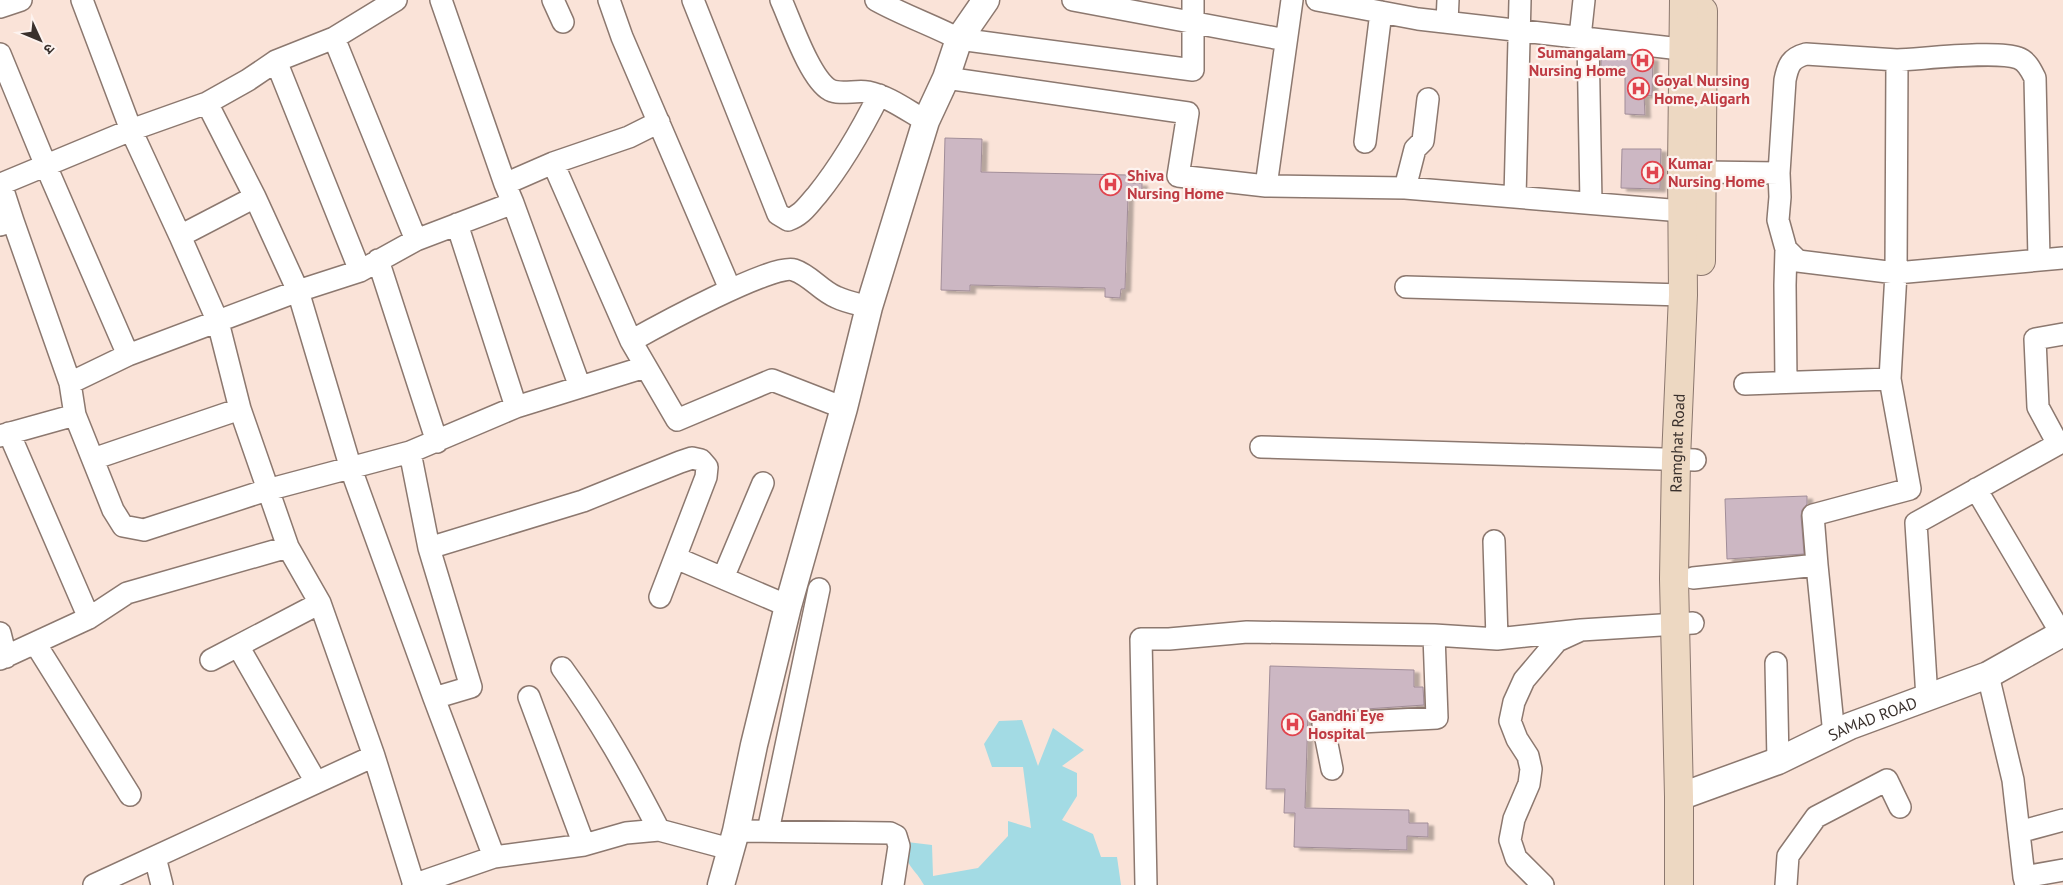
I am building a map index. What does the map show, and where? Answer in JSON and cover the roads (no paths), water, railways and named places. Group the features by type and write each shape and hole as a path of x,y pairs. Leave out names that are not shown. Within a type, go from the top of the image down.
{"main road":[{"name":"Ramghat Road","path":"1684,0 1694,50 1703,172 1686,459 1693,578 1684,624"},
{"name":"Ramghat Road","path":"1694,885 1686,794 1684,624 1686,459 1682,211 1694,50 1703,0"},
{"name":"Ramghat Road","path":"1678,885 1686,794"}],"street":[{"path":"82,0 131,130 218,322 240,409 267,490 288,547 320,603 374,756 414,885 494,857 584,845 626,833 659,830 733,840 768,831 890,833 896,836 898,846 893,885"},
{"path":"395,0 334,38 276,61 248,80 207,103 131,130 1,183 6,223 70,383 76,415 113,510 123,526 144,530 267,490 410,452 516,407 645,367"},
{"path":"441,0 509,194 580,387"},
{"path":"554,0 563,22"},
{"path":"609,0 622,37 730,289"},
{"path":"693,0 778,214 788,220 799,216 834,174 858,137 879,95"},
{"path":"781,0 812,71 821,83 831,91 867,92 879,95 926,121"},
{"path":"876,0 906,17 934,26 959,39 1193,70 1193,0"},
{"path":"722,885 788,606 844,408 869,307 926,121 946,78 959,39 986,0"},
{"path":"1073,0 1286,40"},
{"path":"1266,186 1292,0"},
{"path":"1317,0 1447,22 1694,50"},
{"path":"1447,22 1448,0"},
{"path":"1515,197 1520,0"},
{"path":"1584,0 1591,203"},
{"path":"1365,142 1381,12"},
{"path":"334,38 416,240"},
{"path":"0,54 128,356"},
{"path":"1786,382 1784,285 1786,249 1778,220 1780,197 1778,173 1785,80 1788,66 1796,56 1806,54 1897,60 1991,55 2018,58 2029,65 2035,78 2039,259"},
{"path":"1834,735 1813,515 1910,489 1890,379 1896,273 1897,60"},
{"path":"276,61 360,272"},
{"path":"946,78 1188,113 1178,176 1266,186 1405,188 1682,211"},
{"path":"1405,188 1415,149 1424,141 1428,100"},
{"path":"207,103 255,197 298,291 351,469 494,857"},
{"path":"70,383 128,356 298,291 360,272 416,240 457,224 509,194 553,163 629,137 659,122"},
{"path":"553,163 631,340 677,420 772,380 844,408"},
{"path":"1703,172 1778,173"},
{"path":"180,236 255,197"},
{"path":"457,224 516,407"},
{"path":"1786,249 1798,261 1896,273 2063,258"},
{"path":"378,260 437,442"},
{"path":"631,340 730,289 783,269 793,269 802,273 835,297 869,307"},
{"path":"1406,286 1683,295"},
{"path":"1927,698 1916,523 2058,444 2038,407 2036,339 2063,334"},
{"path":"1745,384 1890,379"},
{"path":"93,459 240,409"},
{"path":"76,415 4,435 89,618"},
{"path":"1261,447 1686,459"},
{"path":"410,452 429,548 471,687 434,698"},
{"path":"429,548 583,501 692,458 701,460 707,467 706,477 660,597"},
{"path":"723,578 763,483"},
{"path":"1976,489 2062,633"},
{"path":"1494,541 1497,639"},
{"path":"0,633 3,658 89,618 127,593 288,547"},
{"path":"676,558 788,606"},
{"path":"1693,578 1818,565"},
{"path":"768,831 819,589"},
{"path":"212,660 320,603"},
{"path":"1146,885 1140,639 1170,639 1247,632 1434,635 1497,639 1581,630 1684,624"},
{"path":"1543,885 1516,858 1510,840 1514,819 1529,784 1531,769 1528,756 1516,739 1510,721 1514,702 1524,680 1557,641 1581,630"},
{"name":"SAMAD ROAD","path":"1686,794 1778,761 1850,726 1988,675 2062,633"},
{"path":"1332,769 1323,724 1437,718 1434,635"},
{"path":"35,643 130,795"},
{"path":"238,646 316,782"},
{"path":"1776,663 1778,761"},
{"path":"562,668 588,703 617,750 659,830"},
{"path":"1988,675 2013,780 2025,881 2063,870"},
{"path":"529,697 584,845"},
{"path":"94,885 374,756"},
{"path":"1786,885 1788,856 1816,817 1886,780 1900,807"},
{"path":"2019,832 2063,820"},
{"path":"154,857 162,885"}],"water":[{"path":"1022,720 1038,766 1053,728 1084,750 1062,766 1077,773 1077,796 1062,820 1093,834 1101,857 1117,857 1121,885 924,885 908,862 907,842 932,845 933,876 978,868 1008,836 1008,821 1031,828 1023,767 992,767 984,744 999,721"}],"place":[{"name":"Sumangalam Nursing Home","path":"1642,61"},
{"name":"Goyal Nursing Home, Aligarh","path":"1638,89"},
{"name":"Kumar Nursing Home","path":"1652,172"},
{"name":"Shiva Nursing Home","path":"1111,184"},
{"name":"Gandhi Eye Hospital","path":"1292,724"}]}
